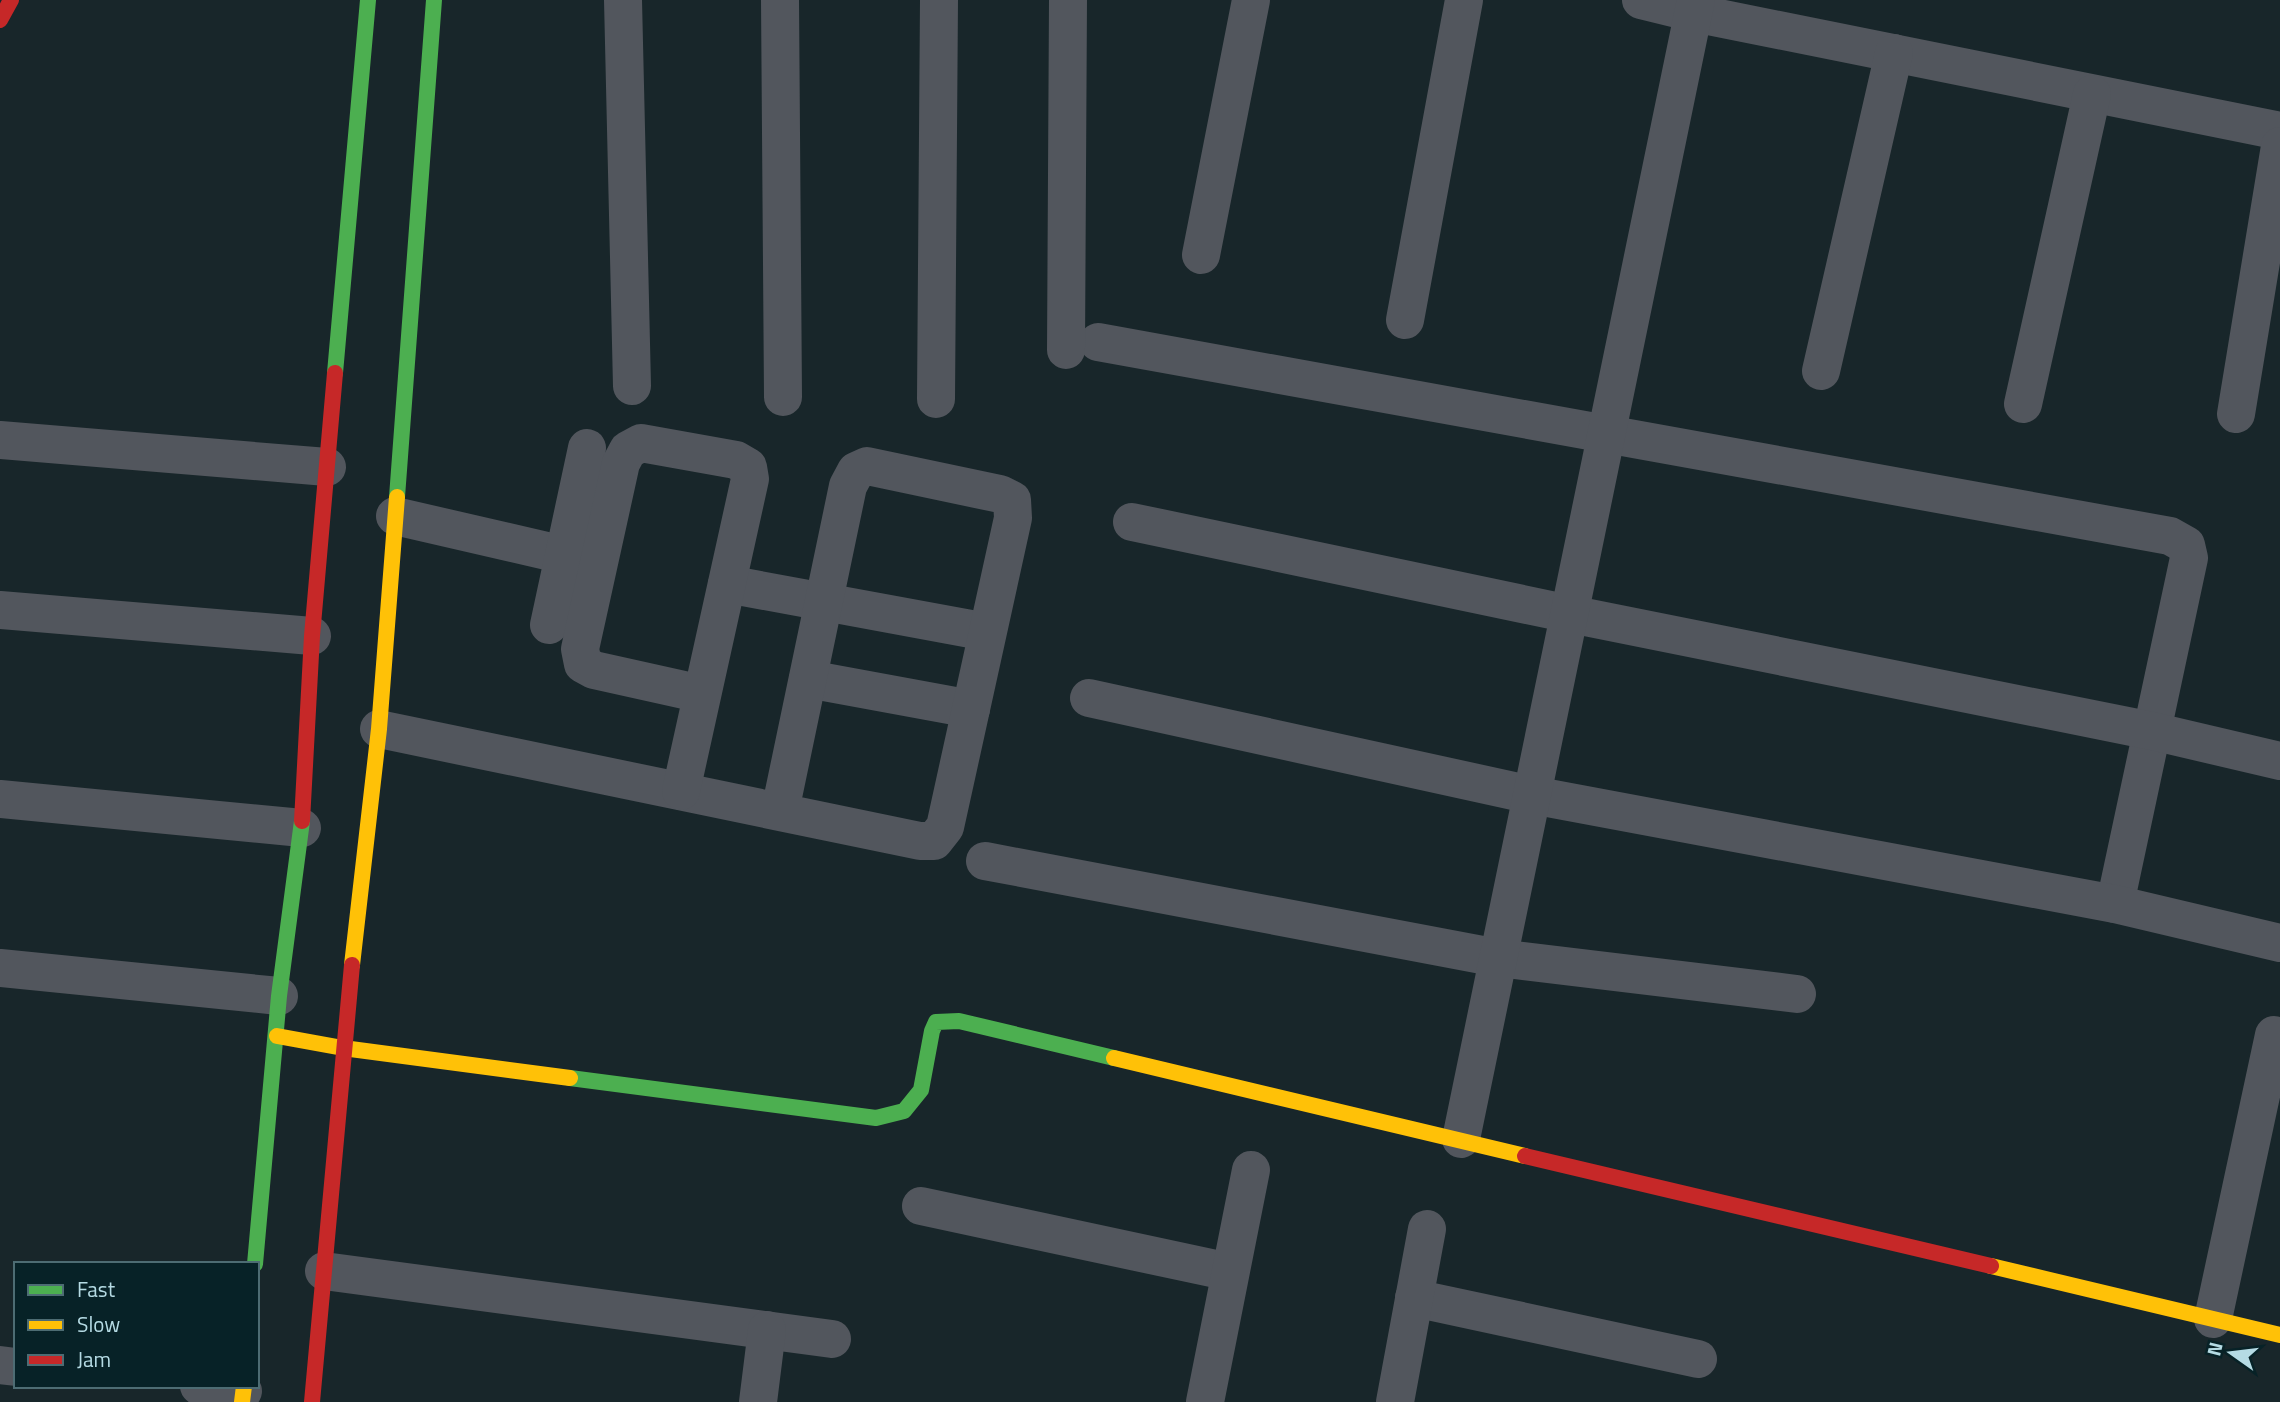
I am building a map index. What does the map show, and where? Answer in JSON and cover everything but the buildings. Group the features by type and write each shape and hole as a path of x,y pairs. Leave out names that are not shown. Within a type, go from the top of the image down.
{"street":[{"path":"0,20 11,0"},
{"path":"255,1262 279,996 302,828 312,636 368,0"},
{"path":"312,1402 343,1048 379,729 434,0"},
{"path":"623,0 632,386"},
{"path":"780,0 783,397"},
{"path":"936,399 939,0"},
{"path":"1068,0 1082,346 1606,434 2170,536 2186,545 2189,558 2115,904"},
{"path":"1202,255 1251,0"},
{"path":"1405,320 1464,0"},
{"path":"1641,0 1695,7 1894,53 2280,131"},
{"path":"1461,1139 1695,7"},
{"path":"1821,371 1894,53"},
{"path":"2023,404 2092,94"},
{"path":"2236,414 2280,146"},
{"path":"0,440 327,467"},
{"path":"681,791 750,479 748,467 736,460 641,443 628,450 621,463 580,649 583,664 593,670 702,694"},
{"path":"549,625 587,448"},
{"path":"379,729 920,841 933,841 945,827 1013,518 1012,500 1000,494 867,466 856,471 848,486 780,811"},
{"path":"395,516 564,555"},
{"path":"1132,522 1570,614 2152,731 2280,761"},
{"path":"727,584 987,632"},
{"path":"0,610 312,636"},
{"path":"808,679 971,709"},
{"path":"1089,698 1532,794 2115,904 2280,943"},
{"path":"0,799 302,828"},
{"path":"985,861 1498,958 1797,993"},
{"path":"0,968 279,996"},
{"path":"276,1036 343,1048 876,1118 904,1111 921,1090 932,1031 936,1022 944,1020 1461,1139 2280,1335"},
{"path":"2213,1319 2274,1035"},
{"path":"1205,1402 1251,1170"},
{"path":"921,1206 1230,1272"},
{"path":"1395,1402 1427,1229"},
{"path":"324,1271 832,1339"},
{"path":"1414,1298 1698,1359"},
{"path":"758,1402 767,1330"},
{"path":"212,1388 243,1393"}],"traffic: fast":[{"path":"335,373 368,0"},
{"path":"397,497 434,0"},
{"path":"255,1262 279,996 302,821"},
{"path":"570,1078 876,1118 904,1111 921,1090 936,1022 959,1021 1114,1058"}],"traffic: slow":[{"path":"352,965 379,729 397,497"},
{"path":"277,1036 343,1048 570,1078"},
{"path":"1114,1058 1525,1156"},
{"path":"1991,1266 2280,1335"},
{"path":"242,1402 244,1388"}],"traffic: jam":[{"path":"0,20 11,0"},
{"path":"302,821 312,636 335,373"},
{"path":"312,1402 352,965"},
{"path":"1525,1156 1991,1266"}]}
